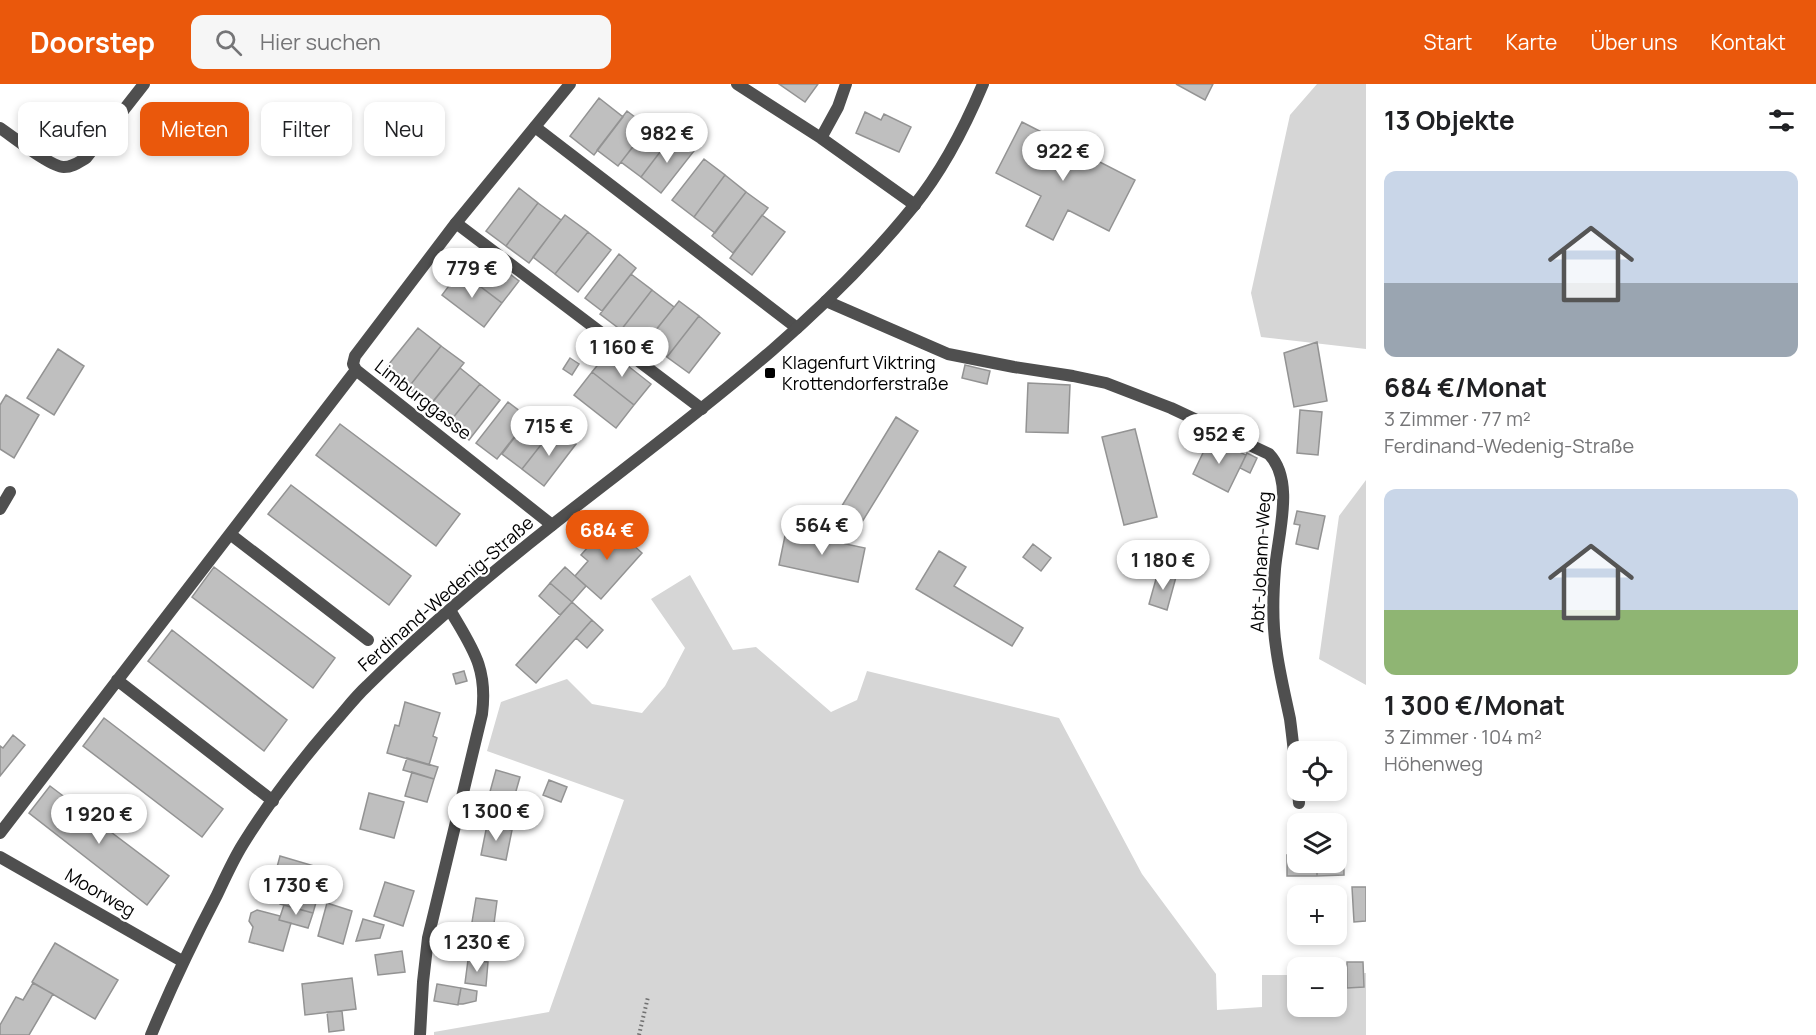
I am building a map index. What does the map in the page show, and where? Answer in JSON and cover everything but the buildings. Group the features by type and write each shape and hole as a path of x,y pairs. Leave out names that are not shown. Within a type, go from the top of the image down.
{"street":[{"path":"0,128 51,163 62,168 74,165 86,158 144,84"},
{"name":"Limburggasse","path":"552,525 356,370 353,364 355,356 456,222 570,84"},
{"path":"737,84 821,138 915,205"},
{"path":"821,138 838,107 846,84"},
{"name":"Ferdinand-Wedenig-Straße","path":"151,1035 182,961 243,843 304,757 365,688 450,610 552,525 702,409 797,328 825,301 875,251 915,205 967,122 983,84"},
{"path":"535,127 797,328"},
{"path":"456,222 702,409"},
{"name":"Abt-Johann-Weg","path":"825,301 948,354 1014,368 1106,383 1171,408 1269,454 1277,462 1282,475 1283,502 1275,569 1274,625 1292,741"},
{"name":"Limburggasse","path":"0,833 356,370"},
{"path":"0,509 10,492"},
{"path":"230,534 368,640"},
{"path":"420,1035 428,938 482,714 484,696 483,677 477,657 450,610"},
{"path":"117,680 273,801"},
{"name":"Moorweg","path":"0,857 182,961"}],"path":[{"path":"639,1035 648,997"}],"shaded area":[{"path":"1317,84 1366,84 1366,349 1261,337 1251,293 1290,115"},
{"path":"1366,480 1366,685 1319,659 1339,516"},
{"path":"690,575 733,650 756,647 831,712 857,700 867,671 1059,718 1142,874 1216,974 1217,1010 1262,1007 1262,975 1287,975 1287,1017 1347,1017 1347,974 1366,973 1366,1035 434,1035 434,1032 549,1012 624,800 487,751 501,702 567,679 592,704 642,713 665,686 685,648 651,599"}],"place":[{"name":"Klagenfurt Viktring Krottendorferstraße","path":"770,373"}]}
